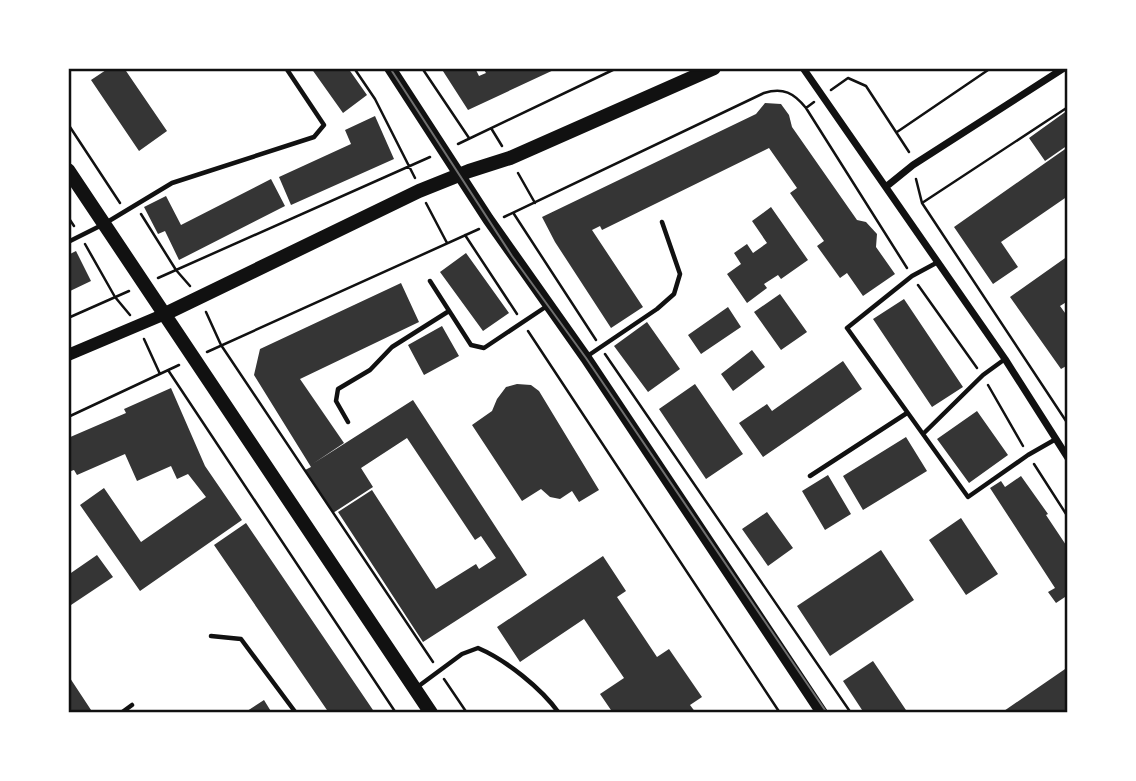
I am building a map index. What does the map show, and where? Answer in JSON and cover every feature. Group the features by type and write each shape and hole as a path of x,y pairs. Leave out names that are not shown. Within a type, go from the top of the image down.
{"main road":[{"path":"390,68 491,223 586,358 822,713"},
{"path":"68,355 200,298 419,191 510,158 714,68"},
{"path":"68,170 431,713"}],"street":[{"path":"803,68 1005,359 1068,458"},
{"path":"887,186 913,165 1064,68"}],"lane":[{"path":"68,242 104,224 172,183 314,137 324,125 286,68"},
{"path":"586,358 657,309 674,294 680,274 662,222"},
{"path":"938,262 912,276 847,328 968,497 1056,439"},
{"path":"430,281 471,345 484,348 548,305"},
{"path":"348,422 336,401 338,390 370,370 392,347 449,311"},
{"path":"923,434 983,376 1005,359"},
{"path":"810,476 908,413"},
{"path":"211,636 241,639 296,713"},
{"path":"415,689 462,654 478,648 496,656 551,702 559,713"},
{"path":"121,713 132,705"}],"path":[{"path":"354,68 375,99 447,243"},
{"path":"422,68 469,139"},
{"path":"68,318 444,151 617,68"},
{"path":"897,132 991,68"},
{"path":"806,108 848,78 864,85 908,151 922,203 1068,424"},
{"path":"68,417 513,213 764,93 780,90 790,92 806,108 912,276 983,376 1028,455 1068,517"},
{"path":"922,203 1068,107"},
{"path":"68,124 126,211"},
{"path":"136,205 176,270 200,298 221,345 467,713"},
{"path":"513,213 601,348 850,713"},
{"path":"68,217 115,297 137,324 160,374"},
{"path":"465,235 779,713"},
{"path":"168,370 397,713"}],"building":[{"path":"109,68 124,68 167,131 139,151 91,80"},
{"path":"311,68 348,68 367,95 343,113"},
{"path":"441,68 475,68 479,76 486,73 483,68 558,68 468,110"},
{"path":"765,103 781,104 789,115 792,127 857,220 866,222 877,234 876,247 895,274 863,296 847,273 840,278 817,246 824,241 790,193 797,188 769,148 602,230 600,226 592,230 643,307 611,328 555,242 542,217 756,114"},
{"path":"1068,110 1068,145 1045,161 1029,138"},
{"path":"375,116 394,159 291,205 279,177 351,144 345,130"},
{"path":"1068,147 1068,196 1001,242 1018,267 993,284 954,227"},
{"path":"271,179 285,206 179,260 165,231 158,234 144,207 166,196 181,225"},
{"path":"771,207 808,260 781,279 778,275 764,284 767,288 747,303 727,274 741,264 734,253 747,244 753,253 767,243 752,221"},
{"path":"76,251 91,281 68,292 68,255"},
{"path":"466,253 509,313 483,331 440,272"},
{"path":"1068,256 1068,301 1060,306 1068,317 1068,365 1061,369 1010,297"},
{"path":"401,283 419,322 300,379 344,443 314,463 413,400 527,575 423,642 338,512 372,490 436,589 476,564 479,569 496,558 481,536 475,540 407,438 361,468 373,487 333,513 305,470 311,467 254,375 260,349"},
{"path":"780,294 807,332 781,350 754,312"},
{"path":"904,299 963,387 932,407 873,319"},
{"path":"728,307 741,327 701,354 688,335"},
{"path":"647,322 680,369 648,392 614,346"},
{"path":"442,326 459,356 424,375 408,345"},
{"path":"752,350 765,367 733,391 721,374"},
{"path":"843,361 862,389 763,457 739,423 767,404 772,411"},
{"path":"517,384 531,385 539,391 599,490 579,502 572,491 560,499 550,497 541,489 522,501 472,425 492,411 506,387"},
{"path":"695,384 743,454 706,479 659,409"},
{"path":"171,388 205,466 242,520 140,591 80,505 104,488 141,542 206,497 188,474 177,479 171,466 137,481 125,454 77,475 74,470 68,472 68,438 126,413 124,409"},
{"path":"977,411 1008,455 969,483 937,439"},
{"path":"906,437 927,471 863,510 843,476"},
{"path":"828,475 851,514 825,530 802,491"},
{"path":"1021,476 1068,548 1068,595 1056,603 1048,592 1055,588 990,488 1001,481 1005,487"},
{"path":"767,512 793,548 768,566 742,529"},
{"path":"961,518 998,574 966,595 929,540"},
{"path":"246,523 375,713 329,713 214,545"},
{"path":"881,550 914,600 830,656 797,606"},
{"path":"97,555 113,577 68,607 68,575"},
{"path":"603,556 626,591 617,597 657,657 669,649 702,697 690,705 696,713 613,713 600,694 624,678 584,619 520,662 497,627"},
{"path":"873,661 908,713 864,713 843,681"},
{"path":"1068,667 1068,712 1001,713"},
{"path":"68,675 93,713 68,713"},
{"path":"264,700 272,713 244,713"}],"tram line":[{"path":"390,68 512,256 586,358 827,713"}]}
